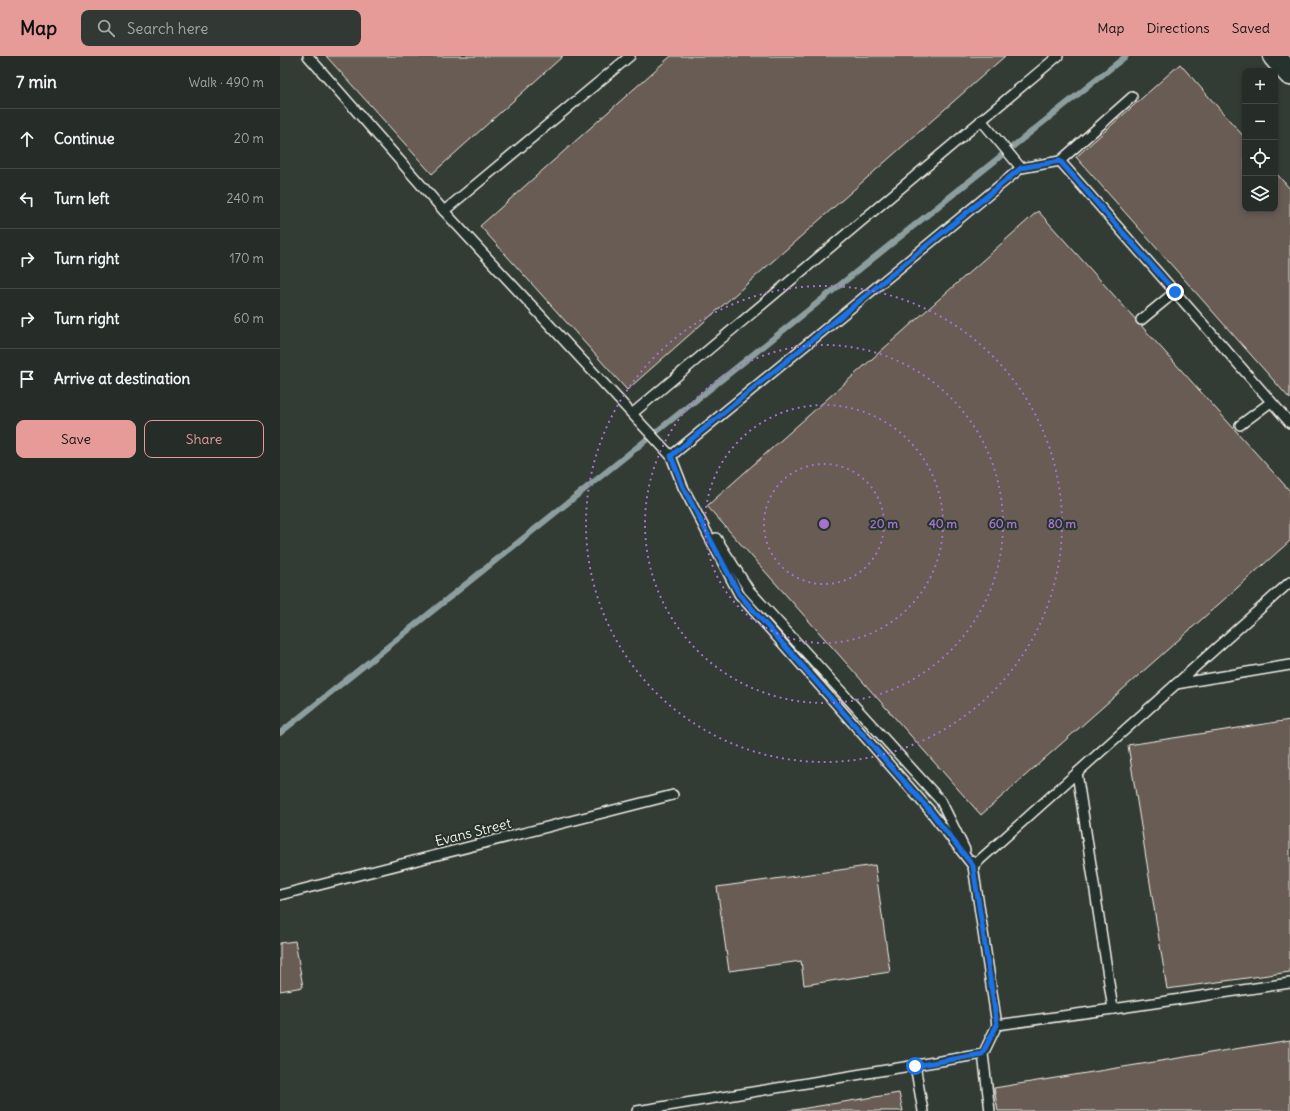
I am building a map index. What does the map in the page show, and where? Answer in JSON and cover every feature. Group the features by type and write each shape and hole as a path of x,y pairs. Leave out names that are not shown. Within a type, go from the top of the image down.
{"street":[{"path":"1274,56 1290,74"}],"lane":[{"path":"308,56 444,211 671,456 683,487 739,594 931,812 973,866"},
{"path":"444,211 630,56"},
{"path":"633,414 1058,56"},
{"path":"671,456 1021,168 1060,161 1132,97"},
{"path":"981,120 1021,168"},
{"path":"1060,161 1290,423"},
{"path":"1141,320 1175,292"},
{"path":"1240,425 1271,402"},
{"path":"683,487 749,590 941,801 973,866 997,1025 982,1054 990,1111"},
{"path":"973,866 1290,582"},
{"path":"1176,684 1290,665"},
{"path":"1077,773 1113,1009"},
{"name":"Evans Street","path":"280,895 673,795"},
{"path":"997,1025 1290,983"},
{"path":"637,1111 982,1054"},
{"path":"915,1066 923,1111"}],"building":[{"path":"326,56 563,56 432,174"},
{"path":"671,56 1005,56 627,390 480,226"},
{"path":"1180,64 1242,135 1242,212 1278,212 1278,175 1290,189 1290,399 1076,157"},
{"path":"1038,211 1290,491 1290,541 981,815 707,506"},
{"path":"1290,720 1290,972 1167,989 1128,745"},
{"path":"875,865 890,972 804,985 801,961 729,971 717,887"},
{"path":"295,941 303,987 280,991 280,943"},
{"path":"1290,1040 1290,1111 998,1111 994,1088"},
{"path":"899,1093 903,1111 788,1111"}],"waterway":[{"path":"280,733 1126,56"}],"route":[{"path":"915,1066 982,1054 997,1025 973,866 931,812 739,594 683,487 671,456 1021,168 1060,161 1175,292"}]}
